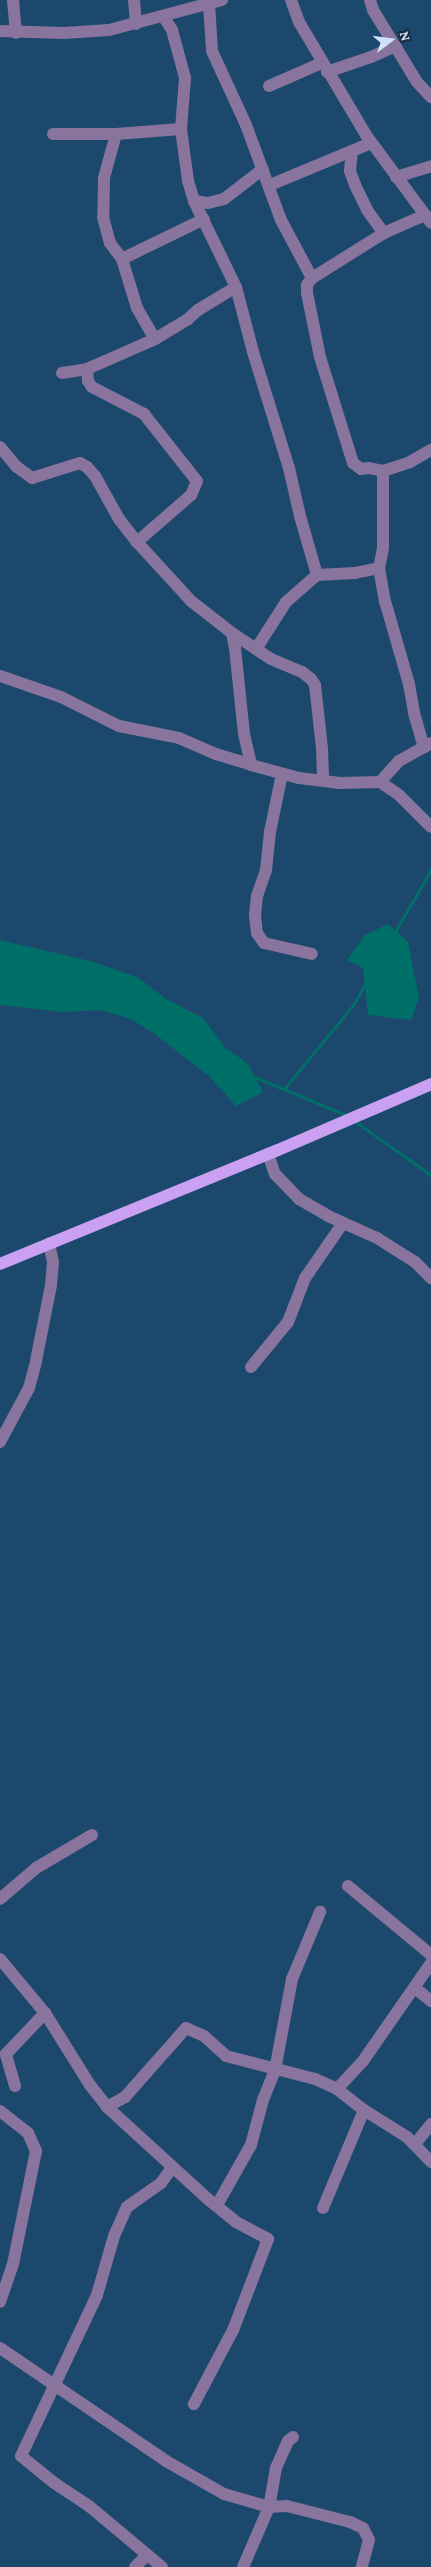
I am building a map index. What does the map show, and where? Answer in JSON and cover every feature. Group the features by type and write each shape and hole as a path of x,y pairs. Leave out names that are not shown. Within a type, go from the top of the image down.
{"main road":[{"path":"0,1264 268,1154 431,1084"}],"street":[{"path":"13,0 16,32"},
{"path":"134,0 136,24"},
{"path":"291,0 299,22 324,67 371,143 428,219 384,233 312,278 307,285 307,293 312,309 312,325 353,463 361,469 369,468 383,471 410,462 431,450"},
{"path":"370,0 373,10 417,82 431,97"},
{"path":"0,31 109,30 216,2 212,51 246,124 270,185 281,220 312,278"},
{"path":"164,16 172,30 185,78 181,129 183,156 194,201 236,287 253,352 289,468 300,516 317,575"},
{"path":"269,86 324,67 371,57 396,46"},
{"path":"53,134 116,134 181,129"},
{"path":"116,134 104,178 103,217 110,243 122,259 137,308 155,339"},
{"path":"270,185 371,143"},
{"path":"352,151 350,170 355,185 367,210 384,233"},
{"path":"396,177 431,166"},
{"path":"194,201 208,204 224,199 263,169"},
{"path":"122,259 204,219"},
{"path":"62,373 87,369 155,339 236,287"},
{"path":"87,369 88,381 92,387 144,414 197,481 192,495 137,542"},
{"path":"0,448 17,467 32,478 80,463 87,468 95,476 119,519 137,542 191,600 232,633 271,659 302,672 315,685 323,780"},
{"path":"380,782 400,761 427,746 414,713 409,684 385,601 379,568 383,548 383,471"},
{"path":"256,649 286,602 317,575 355,573 379,568"},
{"path":"232,633 247,753 251,765"},
{"path":"3,678 75,703 119,726 179,738 216,754 282,774 338,783 380,782 400,795 431,828"},
{"path":"282,774 270,832 266,870 257,896 255,915 257,933 264,943 312,954"},
{"path":"268,1154 275,1174 299,1199 343,1223 377,1238 415,1262 431,1278"},
{"path":"251,1367 288,1322 305,1278 343,1223"},
{"path":"0,1442 29,1388 36,1361 51,1285 52,1262 49,1243"},
{"path":"0,1899 36,1868 92,1834"},
{"path":"348,1886 431,1955"},
{"path":"217,2205 251,2145 263,2100 275,2070 292,1980 320,1912"},
{"path":"0,1959 45,2013 90,2086 107,2106 172,2168 236,2222 266,2238 268,2242 233,2330 194,2404"},
{"path":"337,2089 363,2061 431,1963"},
{"path":"415,1988 431,2001"},
{"path":"15,2086 6,2054 45,2013"},
{"path":"107,2106 126,2097 186,2028 204,2036 226,2056 315,2079 337,2089 364,2110 407,2137 431,2162"},
{"path":"323,2208 364,2110"},
{"path":"0,2111 28,2133 36,2151 13,2264 0,2302"},
{"path":"415,2144 431,2124"},
{"path":"162,2567 89,2506 53,2482 21,2456 96,2295 114,2236 127,2207 161,2183 172,2168"},
{"path":"0,2348 166,2461 224,2494 269,2507 287,2506 350,2522 366,2530 369,2540 362,2567"},
{"path":"242,2567 269,2507 276,2468 288,2441 293,2437"},
{"path":"135,2567 147,2554"}],"shaded area":[{"path":"388,924 408,942 419,998 411,1020 368,1015 363,968 347,960 365,935"},
{"path":"0,940 94,962 139,978 166,999 203,1018 225,1047 248,1064 263,1092 236,1106 210,1077 155,1034 129,1018 99,1010 63,1012 0,1005"}],"waterway":[{"path":"394,934 431,870"},
{"path":"284,1089 354,1004 365,984"},
{"path":"252,1076 346,1115"},
{"path":"355,1121 431,1175"}]}
